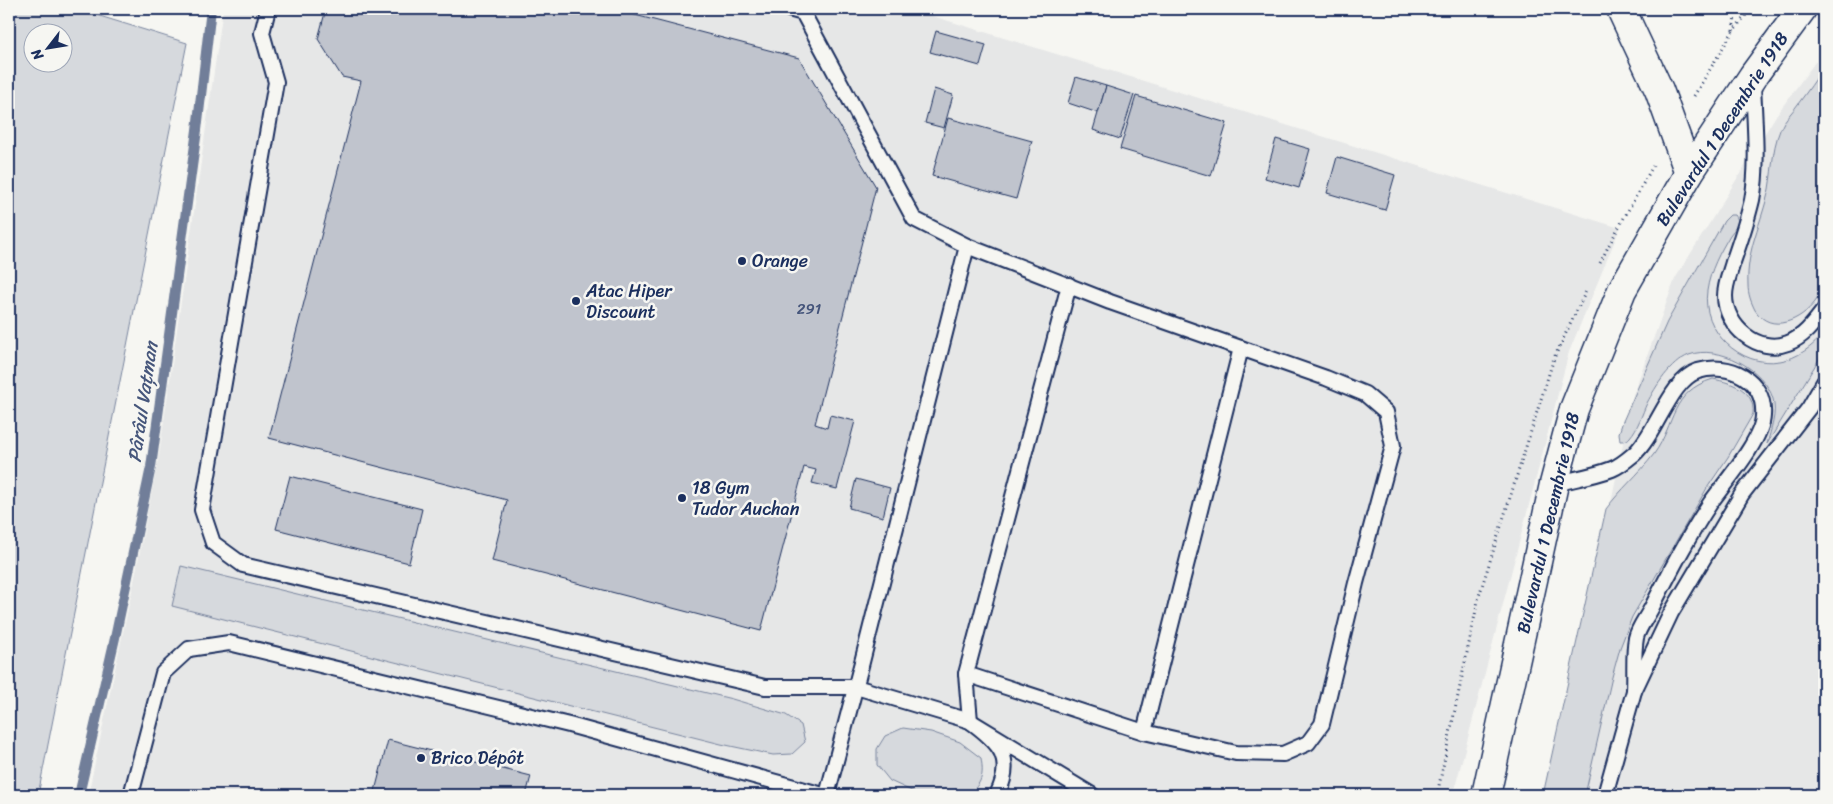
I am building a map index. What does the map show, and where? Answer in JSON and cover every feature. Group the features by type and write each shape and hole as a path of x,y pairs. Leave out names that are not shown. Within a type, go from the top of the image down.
{"main road":[{"path":"1622,9 1659,90 1689,173"},
{"name":"Bulevardul 1 Decembrie 1918","path":"1486,795 1554,484 1574,409 1622,290 1689,173 1753,76 1802,9"}],"lane":[{"path":"268,9 262,33 276,82 202,510 213,544 244,565 765,687 856,687 970,721 1092,795"},
{"path":"789,9 803,13 914,219 967,246 1169,323 1365,394 1386,412 1393,446 1356,583 1322,724 1308,743 1284,754 1236,753 1144,732 966,674"},
{"path":"1753,76 1755,159 1752,198 1726,285 1724,297 1729,314 1738,330 1749,338 1763,344 1775,346 1786,344 1796,339 1810,328 1824,310"},
{"path":"827,795 967,246"},
{"path":"997,795 1005,779 1004,755 991,736 970,721 966,674 1069,285"},
{"path":"1144,732 1241,348"},
{"path":"1554,484 1614,468 1636,453 1679,385 1695,372 1714,368 1731,370 1747,377 1756,388 1762,401 1764,417 1756,438 1696,527 1667,577 1636,637 1634,690"},
{"path":"1605,795 1634,690 1671,613 1742,494 1809,408 1824,382"},
{"path":"130,795 163,673 189,649 229,643 569,725 822,795"}],"path":[{"path":"1733,31 1736,9"}],"shaded area":[{"path":"9,9 77,9 187,43 38,795 9,795"},
{"path":"223,9 910,9 1620,228 1569,352 1453,795 88,795 159,455"},
{"path":"1824,50 1824,795 1551,795 1633,395 1675,279 1777,114"},
{"path":"1824,67 1824,285 1815,302 1802,314 1786,322 1769,322 1762,318 1755,310 1749,295 1749,260 1769,189 1775,146 1780,130"},
{"path":"1730,215 1735,215 1738,225 1730,235 1716,262 1710,276 1707,291 1710,319 1717,332 1726,343 1738,352 1765,362 1786,360 1798,355 1815,343 1824,333 1824,351 1767,444 1774,410 1773,399 1768,388 1751,369 1726,356 1713,353 1689,355 1676,363 1659,382 1633,433 1627,440 1620,441 1619,433 1623,421 1667,322 1724,221"},
{"path":"1713,379 1728,383 1746,393 1753,406 1753,414 1707,488 1632,617 1620,648 1612,677 1585,795 1543,795 1606,509 1654,454 1681,400 1699,385"},
{"path":"181,566 732,699 786,715 801,725 805,742 792,754 773,755 721,744 172,606"},
{"path":"903,728 931,732 960,742 981,758 982,774 976,787 968,795 918,794 890,781 877,765 877,749 885,736"}],"building":[{"name":"Atac Hiper Discount","path":"326,9 612,9 799,58 876,187 815,424 827,428 830,415 855,421 837,489 812,483 816,470 804,467 761,631 492,561 507,500 269,438 361,81 342,77 318,39"},
{"path":"936,31 986,45 980,66 930,52"},
{"path":"1076,77 1106,86 1098,113 1068,103"},
{"path":"1106,86 1134,95 1120,139 1093,130"},
{"path":"934,89 953,95 944,128 925,123"},
{"path":"1136,96 1227,123 1211,176 1120,149"},
{"path":"948,118 1032,141 1016,199 932,176"},
{"path":"1276,139 1310,149 1299,188 1265,178"},
{"path":"1337,157 1395,175 1385,210 1327,193"},
{"path":"290,476 422,509 409,563 276,529"},
{"path":"856,479 890,488 883,517 849,508"},
{"name":"Brico Dépôt","path":"388,740 531,776 526,795 374,795"}],"waterway":[{"name":"Pârâul Vațman","path":"79,795 115,638 151,467 197,130 211,9"}],"place":[{"name":"Orange","path":"742,261"},
{"name":"Atac Hiper Discount","path":"576,301"},
{"name":"18 Gym Tudor Auchan","path":"682,498"},
{"name":"Brico Dépôt","path":"421,758"}]}
